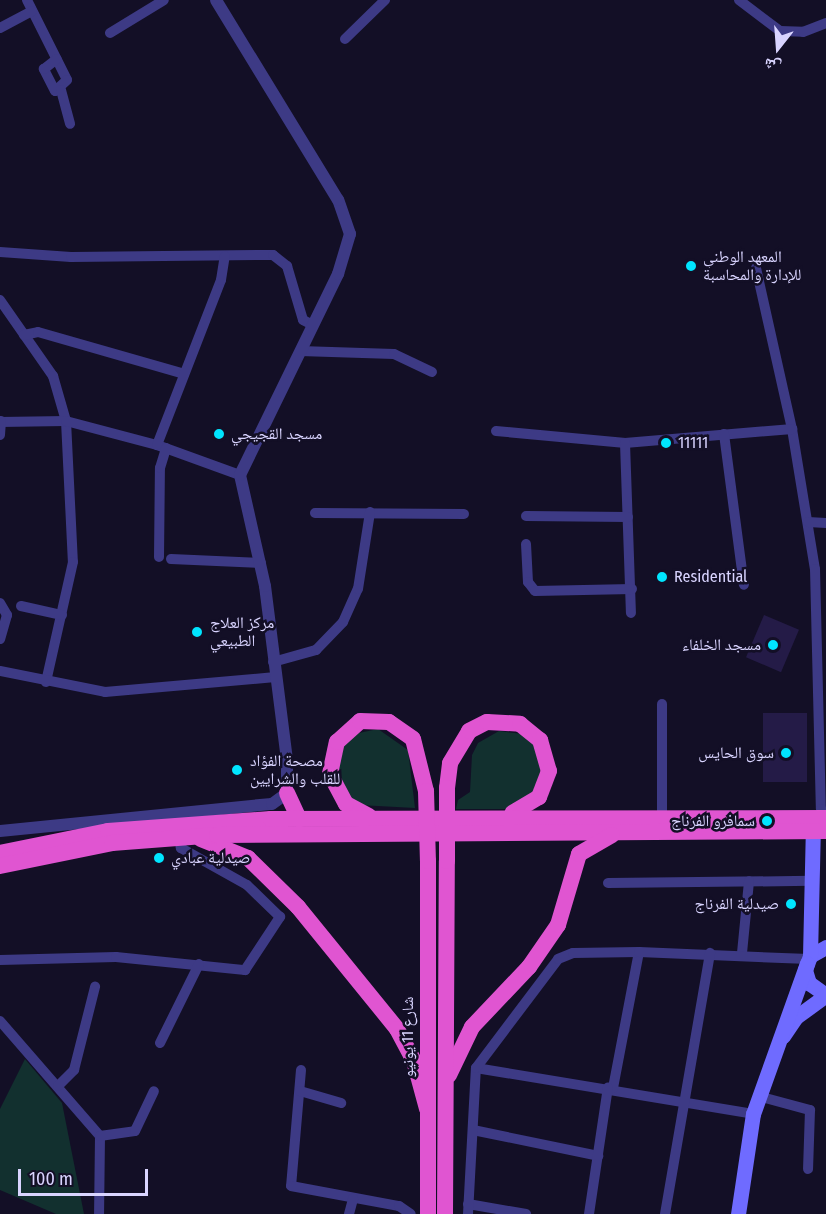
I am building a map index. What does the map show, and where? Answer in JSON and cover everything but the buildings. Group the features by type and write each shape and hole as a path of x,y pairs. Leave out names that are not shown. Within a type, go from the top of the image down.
{"highway":[{"name":"شارع 11 يونيو","path":"369,817 346,804 330,774 337,742 360,721 388,722 413,739 426,791 433,1116 428,1214"},
{"name":"شارع 11 يونيو","path":"445,1214 433,1116 444,1096 447,788 450,763 469,731 487,722 520,724 540,740 549,771 533,804 504,816"},
{"path":"287,793 299,819"},
{"path":"0,853 108,831 299,819 504,816 821,820"},
{"path":"0,866 112,843 179,838 625,831 821,820"},
{"path":"444,1096 451,1063 467,1034 529,967 558,925 579,854 589,844 625,831"},
{"path":"197,837 249,858 298,907 398,1029 414,1060 433,1116"}],"main road":[{"path":"766,1071 790,1023 826,995 809,983 811,881 821,820"},
{"path":"738,1214 753,1114 766,1071 809,959 826,947"}],"street":[{"path":"27,0 67,80 61,90 70,124"},
{"path":"110,33 164,0"},
{"path":"0,831 272,804 287,793 261,563 240,475 348,247 348,222 216,0"},
{"path":"345,39 385,0"},
{"path":"739,0 780,31 803,32 826,23"},
{"path":"0,28 32,11"},
{"path":"57,59 44,72 50,88 61,90"},
{"path":"0,252 225,256 268,254 281,259 303,320 313,325"},
{"path":"159,557 162,446 184,374 221,280 225,256"},
{"path":"756,267 792,429 808,522 820,569 824,712 821,820"},
{"path":"0,300 53,376 66,421 73,549 62,615 46,682"},
{"path":"24,334 38,332 184,374"},
{"path":"300,351 394,354 432,372"},
{"path":"0,435 1,422 66,421 162,446 240,475"},
{"path":"496,431 625,443 792,429"},
{"path":"724,434 744,585"},
{"path":"625,443 632,589 631,613"},
{"path":"273,662 306,656 344,622 358,589 370,512"},
{"path":"315,513 464,514"},
{"path":"526,516 628,518"},
{"path":"808,522 826,523"},
{"path":"526,544 528,582 536,591 632,589"},
{"path":"171,559 261,563"},
{"path":"0,603 7,615 0,639"},
{"path":"21,606 62,615"},
{"path":"0,671 46,682 142,691 275,677"},
{"path":"662,704 662,818"},
{"path":"0,960 116,957 245,970 280,917 247,885 182,848 179,838"},
{"path":"742,953 749,881"},
{"path":"608,883 811,881"},
{"path":"526,1214 468,1209 476,1068 558,959 573,952 639,952 742,953 809,959"},
{"path":"589,1214 611,1087 639,952"},
{"path":"665,1214 710,953"},
{"path":"160,1043 199,964"},
{"path":"58,1086 74,1070 95,987"},
{"path":"0,1021 100,1136 99,1214"},
{"path":"476,1068 611,1087 753,1114"},
{"path":"301,1070 291,1186 399,1206 411,1214"},
{"path":"100,1136 135,1131 154,1091"},
{"path":"300,1091 341,1103"},
{"path":"758,1096 810,1110 808,1169"},
{"path":"473,1130 598,1156"},
{"path":"349,1214 353,1198"}],"green space":[{"path":"378,729 408,750 415,808 359,805 339,788 337,752 354,734"},
{"path":"499,731 523,734 541,751 540,790 505,809 456,809 458,800 470,792 472,755 478,743"},
{"path":"25,1059 62,1103 84,1214 56,1214 0,1190 0,1109"}],"place":[{"name":"المعهد الوطني للإدارة والمحاسبة","path":"691,266"},
{"name":"مسجد القجيجي","path":"219,434"},
{"name":"11111","path":"666,443"},
{"name":"Residential","path":"662,577"},
{"name":"مركز العلاج الطبيعي","path":"197,632"},
{"name":"مسجد الخلفاء","path":"773,645"},
{"name":"سوق الحايس","path":"786,753"},
{"name":"مصحة الفؤاد للقلب والشرايين","path":"237,770"},
{"name":"سمافرو الفرناج","path":"767,821"},
{"name":"صيدلية عبادي","path":"159,858"},
{"name":"صيدلية الفرناج","path":"791,904"}]}
